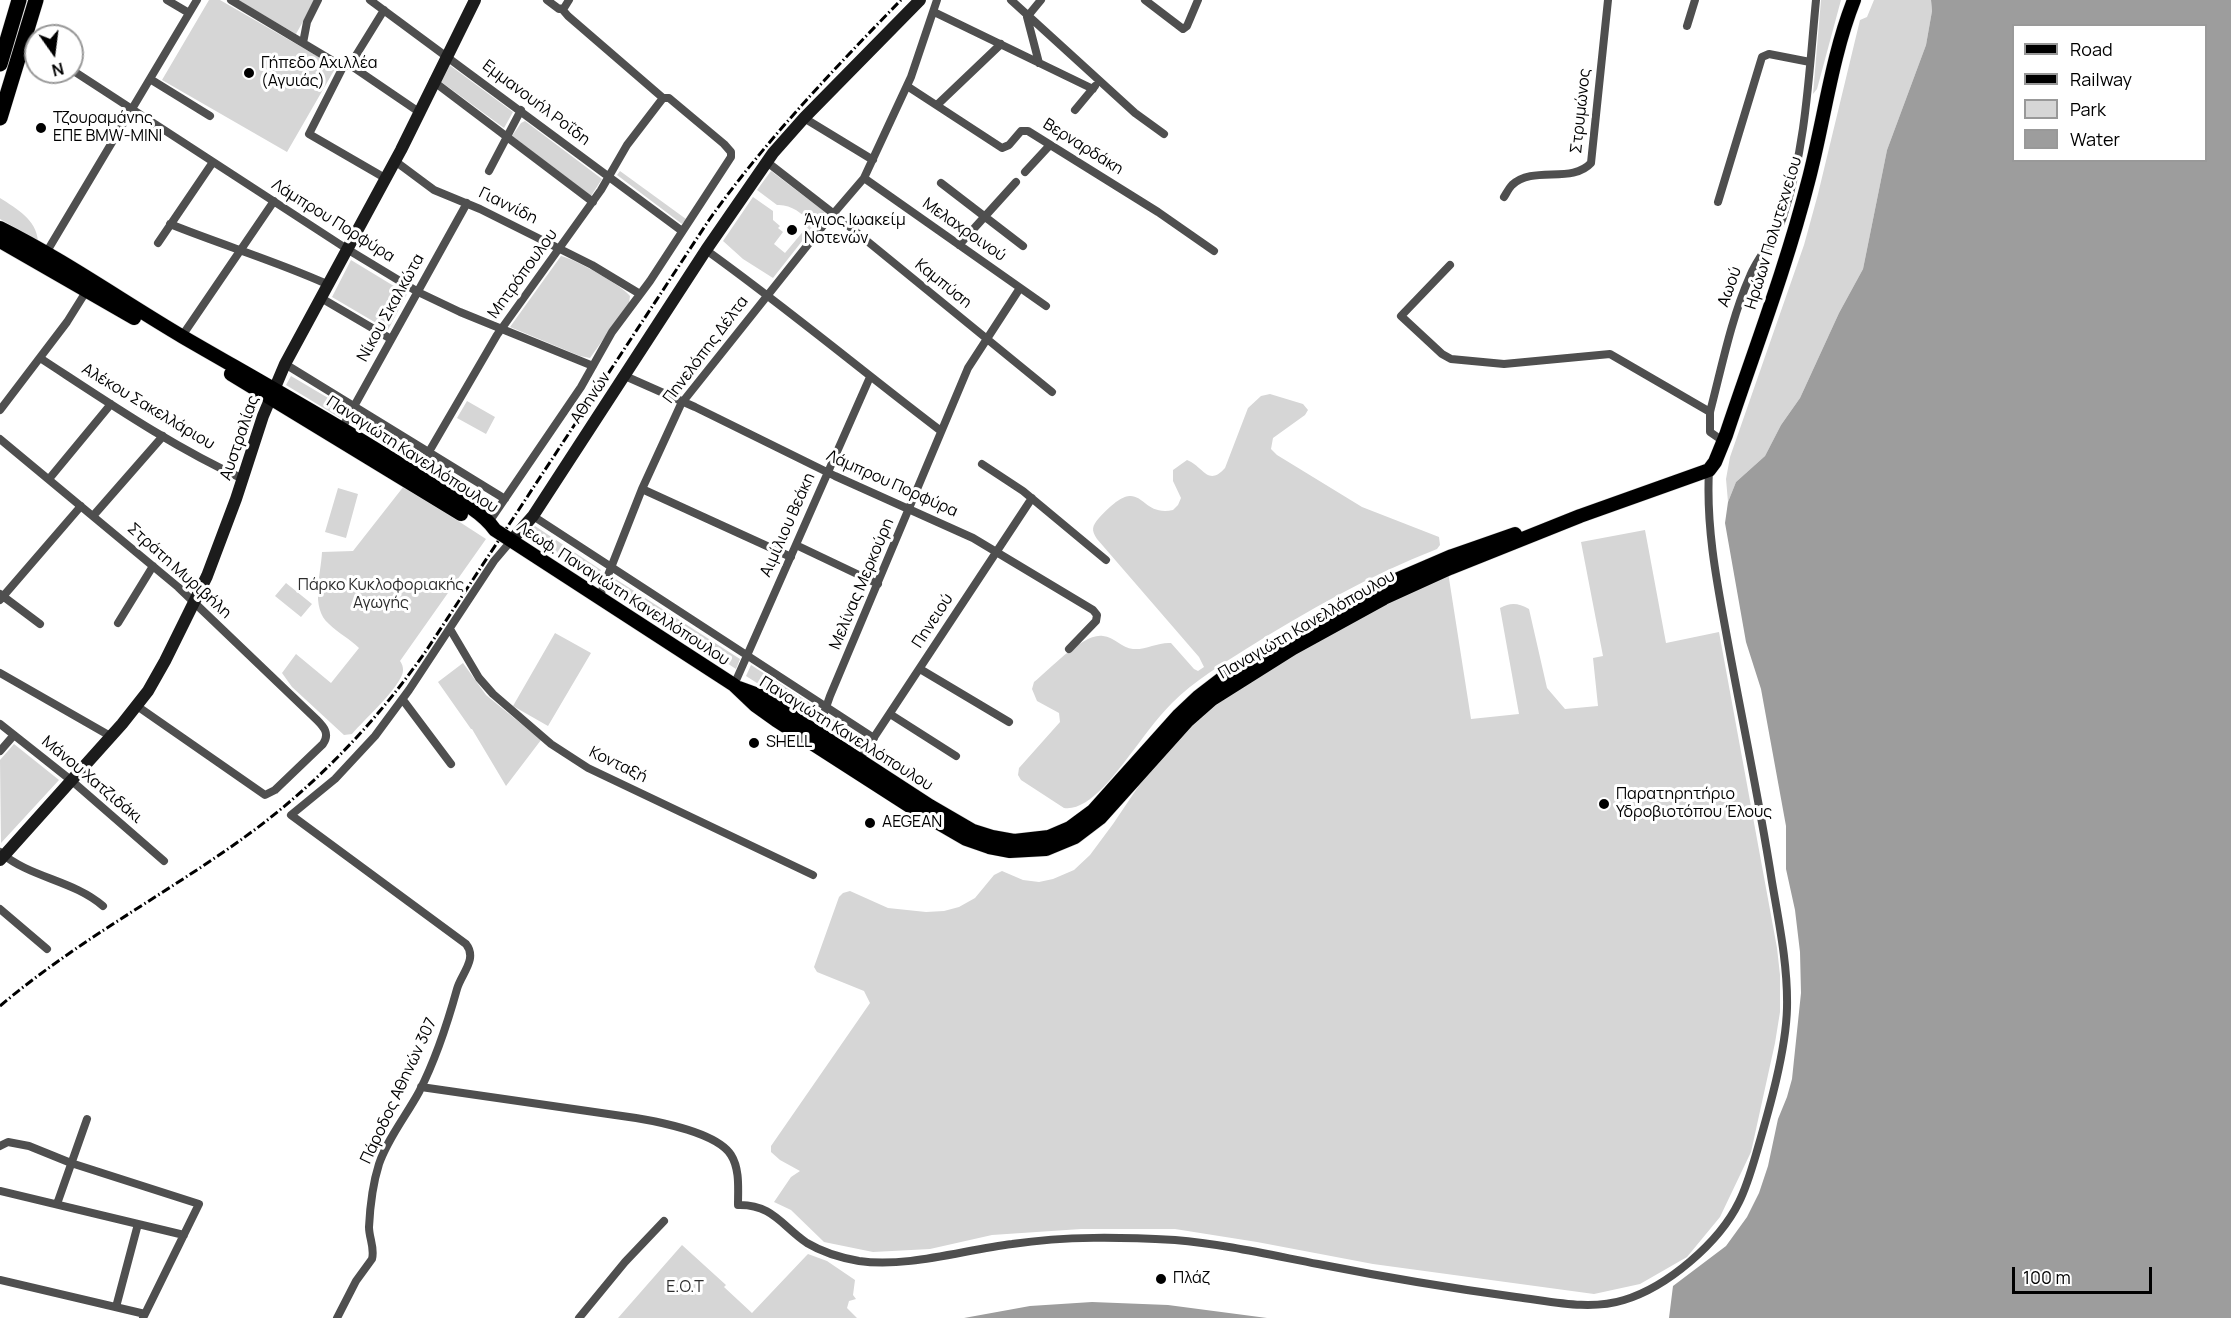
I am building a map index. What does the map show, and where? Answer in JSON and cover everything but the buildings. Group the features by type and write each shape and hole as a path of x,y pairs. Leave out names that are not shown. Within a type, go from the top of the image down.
{"highway":[{"path":"0,64 19,0"},
{"path":"33,24 36,0"},
{"path":"0,118 24,57"}],"main road":[{"name":"Ηρώων Πολυτεχνείου","path":"1709,470 1715,462 1723,441 1795,229 1809,181 1842,38 1854,0"},
{"name":"Παναγιώτη Κανελλόπουλου","path":"0,228 46,253 183,336 480,526 492,526"},
{"name":"Παναγιώτη Κανελλόπουλου","path":"0,241 342,428 416,474 492,526"},
{"name":"Παναγιώτη Κανελλόπουλου","path":"734,686 776,720 958,834 980,844 1003,850 1038,850 1075,837 1100,818 1187,721 1212,699 1241,679 1326,629 1402,589 1473,558 1580,516 1709,470"},
{"name":"Παναγιώτη Κανελλόπουλου","path":"734,686 761,696 930,806 979,833 1014,841 1049,837 1070,828 1088,816 1184,709 1218,681 1261,654 1357,599 1405,576 1493,540 1580,516"},
{"name":"Λεωφ. Παναγιώτη Κανελλόπουλου","path":"492,526 511,541 734,686"}],"street":[{"path":"167,0 189,13"},
{"path":"46,253 197,0"},
{"path":"231,0 346,66 419,112"},
{"path":"303,43 308,21 318,0"},
{"name":"Εμμανουήλ Ροΐδη","path":"370,0 682,231"},
{"name":"Αυστραλίας","path":"1,856 72,782 112,736 137,706 157,676 195,604 220,543 263,416 285,364 395,161 475,0"},
{"path":"492,526 505,499 593,366 612,332 640,294 732,154 724,144 669,98 663,98 562,9 547,0"},
{"path":"562,9 570,0"},
{"name":"Αθηνών","path":"291,815 327,787 352,763 402,700 494,561 533,516 706,250 767,162 804,118 920,0"},
{"name":"Πηνελόπης Δέλτα","path":"599,598 642,489 683,401 716,362 738,330 864,178 907,86 937,0"},
{"path":"1011,0 1140,117 1164,134"},
{"path":"1039,63 1028,24 1028,13 1041,0"},
{"path":"1145,0 1183,29 1187,26 1198,0"},
{"name":"Στρυμώνος","path":"1504,197 1513,184 1524,179 1536,175 1580,171 1591,163 1608,0"},
{"path":"1687,26 1695,0"},
{"name":"Αωού","path":"1710,412 1746,284 1754,265 1778,230 1784,214 1798,157 1816,0"},
{"path":"384,10 346,66 309,134 385,178"},
{"path":"934,12 1093,89"},
{"path":"937,105 1001,44"},
{"path":"1718,202 1762,57 1769,54 1810,63"},
{"name":"Λάμπρου Πορφύρα","path":"84,78 347,249 418,292 593,366"},
{"path":"150,79 210,116"},
{"path":"434,81 593,202"},
{"path":"1075,110 1100,81"},
{"name":"Βερναρδάκη","path":"907,86 1002,148 1007,147 1023,130 1028,131 1150,207 1214,251"},
{"name":"Μητρόπουλου","path":"416,474 501,329 593,202 627,144 663,98"},
{"path":"489,171 521,110"},
{"path":"804,118 873,160"},
{"path":"1025,172 1050,145"},
{"name":"Γιαννίδη","path":"395,161 430,187 559,248 602,270 640,294"},
{"path":"158,243 213,162"},
{"name":"Καμπύση","path":"767,162 1052,392"},
{"name":"Μελαχροινού","path":"864,178 1046,306"},
{"path":"959,245 1016,182"},
{"path":"941,183 1023,246"},
{"path":"183,336 274,201"},
{"name":"Νίκου Σκαλκώτα","path":"342,428 467,203"},
{"path":"170,225 327,284"},
{"path":"706,250 768,294 941,431"},
{"path":"1450,266 1401,316 1447,357 1504,364 1610,354 1710,412 1710,432 1723,441"},
{"name":"Μελίνας Μερκούρη","path":"817,734 826,707 970,363 988,340 1020,288"},
{"path":"0,410 67,322 87,290"},
{"path":"321,298 391,339"},
{"name":"Αλέκου Σακελλάριου","path":"40,358 163,436 243,479"},
{"path":"285,364 505,499"},
{"name":"Λάμπρου Πορφύρα","path":"625,376 683,401 828,473 960,531 997,551 1096,613 1096,621 1069,649"},
{"name":"Αιμίλιου Βεάκη","path":"734,686 870,377"},
{"path":"49,480 111,404"},
{"path":"93,516 163,436"},
{"name":"Στράτη Μυριβήλη","path":"0,439 153,566 195,604 307,709 324,727 327,735 322,745 275,790 266,795 251,787 137,706"},
{"path":"982,464 1032,498 1106,560"},
{"path":"421,1087 636,1118 662,1123 709,1138 725,1149 734,1161 738,1179 738,1205 760,1207 775,1216 809,1244 839,1256 862,1261 887,1262 921,1259 965,1250 1070,1237 1171,1240 1234,1248 1443,1287 1579,1304 1609,1303 1631,1297 1664,1280 1690,1261 1721,1230 1738,1205 1771,1100 1786,1025 1787,1008 1781,943 1765,836 1714,566 1709,526 1709,470"},
{"path":"642,489 791,557"},
{"name":"Πηνειού","path":"859,760 1032,498"},
{"path":"40,624 1,597 81,506"},
{"path":"533,516 874,738"},
{"path":"796,545 878,584"},
{"path":"118,624 153,566"},
{"name":"Κονταξή","path":"450,629 476,673 488,688 545,740 564,754 588,768 813,875"},
{"path":"920,669 1010,723"},
{"path":"0,673 112,736"},
{"path":"402,700 451,764"},
{"path":"890,714 956,756"},
{"name":"Μάνου Χατζιδάκι","path":"0,724 164,861"},
{"path":"0,751 14,735"},
{"name":"Πάροδος Αθηνών 307","path":"291,815 359,863 469,948 471,958 457,989 445,1031 421,1087 390,1139 379,1165 370,1224 372,1259 356,1281 337,1318"},
{"path":"1,856 90,897 103,906"},
{"path":"0,909 47,949"},
{"path":"57,1204 87,1119"},
{"path":"0,1146 6,1142 19,1144 199,1204 144,1316 116,1307 0,1280"},
{"path":"0,1191 184,1235"},
{"path":"579,1318 625,1262 664,1221"},
{"path":"116,1307 138,1224"}],"green space":[{"name":"Γήπεδο Αχιλλέα (Αγυιάς)","path":"209,0 220,0 336,67 287,152 162,80"},
{"path":"238,0 315,0 296,34"},
{"path":"1821,0 1841,0 1817,89 1813,94"},
{"path":"1874,0 1931,0 1932,11 1926,45 1887,150 1863,269 1839,313 1800,398 1781,425 1765,456 1736,482 1728,502 1726,479 1730,457 1804,245 1860,20 1867,17"},
{"path":"448,64 513,112 504,128 440,81"},
{"path":"525,121 602,179 591,196 512,136"},
{"path":"620,171 686,219 682,224 617,175"},
{"path":"771,171 825,212 773,278 743,259 723,241 753,197 773,211 773,220 783,232 774,244 785,253 811,222 800,212 777,205 757,190"},
{"path":"0,198 30,221 38,241 0,219"},
{"path":"561,256 597,273 626,291 630,296 629,303 590,358 510,327"},
{"path":"351,260 407,294 388,330 332,297"},
{"path":"291,376 345,408 340,418 286,385"},
{"path":"1270,394 1303,404 1308,410 1305,415 1273,438 1271,449 1277,455 1362,507 1439,537 1440,545 1437,549 1387,570 1316,608 1208,674 1166,709 1101,790 1082,804 1073,808 1064,808 1021,780 1018,775 1019,768 1060,722 1059,713 1037,701 1032,689 1034,682 1057,661 1095,636 1107,637 1133,649 1171,643 1194,669 1198,671 1204,667 1199,657 1097,539 1093,531 1095,523 1124,497 1132,496 1161,511 1173,510 1181,498 1173,481 1173,470 1187,460 1210,476 1219,473 1225,468 1248,408 1261,396"},
{"path":"467,401 495,417 486,434 457,418"},
{"path":"357,415 421,454 417,463 352,424"},
{"path":"433,462 496,503 490,512 427,471"},
{"name":"Πάρκο Κυκλοφοριακής Αγωγής","path":"404,486 486,539 400,661 403,673 393,689 352,734 344,735 292,687 282,673 296,654 331,683 359,648 323,617 318,600 322,552 353,551"},
{"path":"338,488 358,494 346,538 325,532"},
{"path":"535,526 601,570 597,579 529,535"},
{"path":"1645,530 1666,643 1719,632 1780,975 1780,1012 1775,1043 1751,1152 1720,1217 1687,1257 1640,1284 1594,1294 1373,1264 1175,1229 1081,1229 992,1235 930,1249 873,1252 824,1242 791,1210 774,1202 791,1177 800,1171 780,1160 771,1152 771,1146 870,1003 864,991 817,972 814,967 839,897 843,893 850,891 888,908 926,912 944,911 959,907 975,898 994,875 1002,871 1023,880 1039,882 1074,870 1090,855 1140,784 1170,749 1187,730 1221,700 1342,625 1448,572 1471,719 1519,714 1500,608 1511,604 1518,604 1529,609 1547,688 1565,709 1598,706 1593,658 1603,656 1581,542"},
{"path":"614,578 740,659 736,669 610,587"},
{"path":"286,583 312,604 301,617 275,596"},
{"path":"555,633 591,653 548,726 513,706"},
{"path":"463,663 486,695 541,740 506,786 472,729 438,682"},
{"path":"751,665 819,709 815,720 746,676"},
{"path":"832,718 859,736 853,745 828,729"},
{"path":"14,744 59,780 1,843 0,760"},
{"name":"E.O.T","path":"682,1245 726,1285 724,1287 752,1313 808,1254 827,1261 855,1280 853,1295 856,1299 849,1301 847,1308 857,1318 618,1318"}],"water":[{"path":"1931,0 2231,0 2231,1318 1669,1318 1673,1286 1726,1246 1747,1217 1759,1193 1768,1166 1778,1119 1792,1079 1801,993 1800,952 1795,910 1786,869 1786,826 1761,689 1746,642 1725,523 1728,502 1736,482 1765,456 1781,425 1800,398 1839,313 1863,269 1887,150 1926,45 1932,11"},
{"path":"1092,1302 1168,1305 1267,1318 964,1318 1030,1306"}],"railway":[{"path":"0,1006 62,958 257,828 305,789 349,746 389,700 426,651 731,190 825,79 901,0"}],"place":[{"name":"Γήπεδο Αχιλλέα (Αγυιάς)","path":"249,73"},
{"name":"Τζουραμάνης ΕΠΕ BMW-MINI","path":"41,128"},
{"name":"Άγιος Ιωακείμ Νοτενών","path":"792,230"},
{"name":"SHELL","path":"754,743"},
{"name":"Παρατηρητήριο Υδροβιοτόπου Έλους","path":"1604,804"},
{"name":"AEGEAN","path":"870,823"},
{"name":"Πλάζ","path":"1161,1279"}]}
